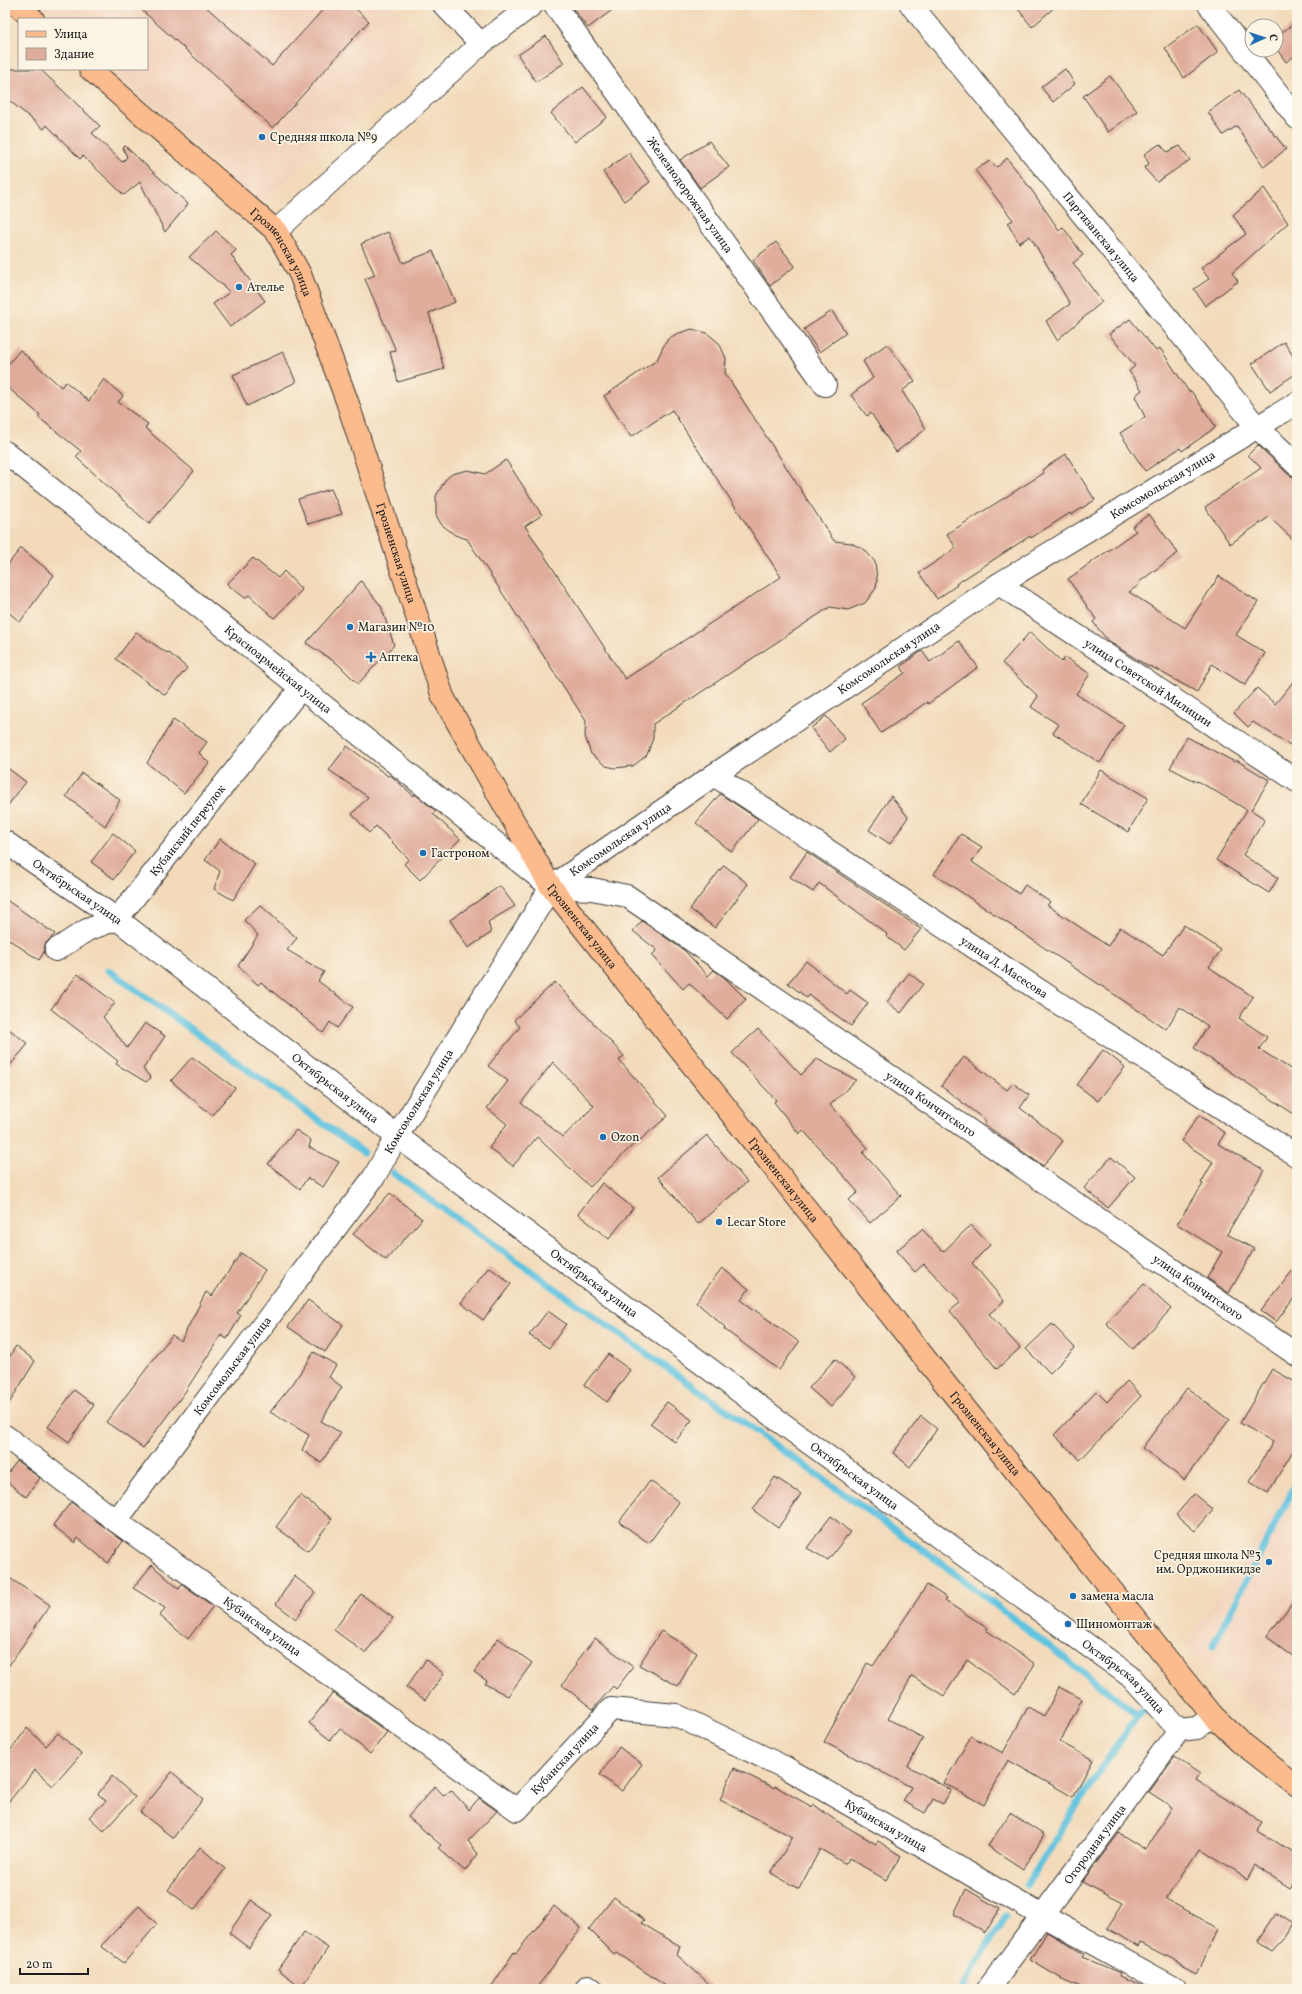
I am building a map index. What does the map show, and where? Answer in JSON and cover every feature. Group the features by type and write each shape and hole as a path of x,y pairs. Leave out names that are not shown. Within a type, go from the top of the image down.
{"main road":[{"path":"17,5 32,18"},
{"name":"Грозненская улица","path":"91,70 276,231 300,274 347,401 443,697 551,887 956,1397 1213,1716"},
{"path":"1213,1716 1243,1744 1297,1786"}],"street":[{"path":"444,5 481,44"},
{"path":"276,231 481,44 532,5"},
{"name":"Железнодорожная улица","path":"555,5 825,385"},
{"name":"Партизанская улица","path":"911,5 1256,426 1297,465"},
{"path":"1208,5 1297,118"},
{"name":"Комсомольская улица","path":"116,1521 374,1176 397,1136 551,887 714,775 999,584 1256,426 1297,403"},
{"name":"Красноармейская улица","path":"5,452 551,887"},
{"name":"улица Советской Милиции","path":"999,584 1297,781"},
{"name":"Кубанский переулок","path":"117,919 301,688"},
{"name":"улица Д. Масесова","path":"714,775 1078,1016 1297,1156"},
{"name":"Октябрьская улица","path":"5,842 117,919 397,1136 783,1424 1130,1676 1178,1730"},
{"name":"улица Кончитского","path":"551,887 592,890 627,896 1297,1355"},
{"path":"56,950 87,930 117,919"},
{"name":"Кубанская улица","path":"5,1436 116,1521 517,1810 611,1709 676,1715 786,1768 1041,1915 1176,1989"},
{"path":"1178,1730 1197,1728 1213,1716"},
{"name":"Огородная улица","path":"988,1989 1178,1730"},
{"path":"586,1989 588,1986 592,1989"}],"shaded area":[{"name":"Средняя школа №9","path":"42,5 393,5 423,39 418,66 260,204 113,70 148,70 148,18 56,18"},
{"name":"Средняя школа №3 им. Орджоникидзе","path":"1297,1475 1297,1744 1184,1648"}],"building":[{"path":"136,5 204,5 272,66 327,5 351,5 369,21 273,128"},
{"path":"570,5 619,5 588,28"},
{"path":"1015,5 1057,5 1032,27"},
{"path":"1297,22 1297,54 1286,62 1283,58 1284,31"},
{"path":"1198,24 1218,52 1184,78 1165,48"},
{"path":"546,36 564,63 536,82 518,55"},
{"path":"5,69 41,70 100,126 92,133 122,162 127,157 123,148 125,146 188,204 165,232 140,182 124,195 83,156 80,159 47,125 44,129 5,97"},
{"path":"1065,69 1075,84 1053,102 1041,87"},
{"path":"1110,76 1137,111 1108,132 1083,96"},
{"path":"583,87 607,117 575,142 551,113"},
{"path":"1239,90 1286,149 1264,167 1237,126 1223,135 1208,112"},
{"path":"709,141 729,167 700,188 680,160"},
{"path":"1160,144 1167,152 1180,146 1190,160 1157,182 1144,168 1149,164 1144,154"},
{"path":"629,153 650,182 624,201 603,172"},
{"path":"1007,158 1059,230 1063,227 1083,255 1073,263 1102,302 1057,340 1046,321 1070,304 1030,236 1019,243 1008,223 1013,220 975,170 990,161 997,167"},
{"path":"1264,188 1288,223 1232,273 1238,281 1205,306 1194,289 1209,279 1201,268 1246,234 1233,215"},
{"path":"216,231 236,250 231,255 265,301 230,327 213,304 230,292 189,257"},
{"path":"388,232 403,263 433,251 455,302 429,313 444,369 398,382 390,352 396,351 365,279 375,275 361,244"},
{"path":"776,242 795,266 770,286 753,260"},
{"path":"832,311 846,333 819,352 804,329"},
{"path":"1130,319 1156,351 1160,348 1189,392 1191,391 1216,427 1182,451 1180,448 1145,471 1120,433 1145,417 1135,396 1142,390 1129,371 1135,366 1109,334"},
{"path":"692,329 707,333 719,343 726,358 725,373 834,541 851,543 865,550 875,562 877,579 876,588 865,603 848,610 830,607 653,724 653,738 647,755 633,766 615,768 606,766 591,754 585,736 586,721 467,539 455,535 441,524 436,515 436,496 445,480 452,474 468,470 485,474 506,460 542,515 525,526 625,679 781,577 672,410 631,437 604,396 657,360 668,339 676,334"},
{"path":"1284,342 1297,362 1297,373 1270,391 1252,364"},
{"path":"887,344 915,381 902,391 926,429 896,452 871,413 867,416 851,395 873,378 863,361"},
{"path":"20,350 61,387 66,382 89,401 104,379 123,396 118,402 148,424 145,428 194,471 149,524 76,457 81,451 38,417 40,415 5,385 5,368"},
{"path":"283,352 296,382 247,406 233,375"},
{"path":"1258,445 1288,474 1297,479 1297,543 1269,517 1230,544 1205,507 1261,468 1248,455"},
{"path":"1066,454 1095,500 1071,515 1070,513 1031,538 1030,536 956,584 957,585 937,599 919,573 956,548 947,534 1044,473 1042,470"},
{"path":"331,489 342,514 308,524 298,499"},
{"path":"1149,514 1178,553 1138,583 1139,585 1129,592 1185,628 1219,576 1258,602 1236,635 1265,653 1245,685 1212,664 1197,692 1150,666 1149,667 1108,641 1093,622 1096,619 1068,579 1136,531 1132,527"},
{"path":"21,548 54,575 20,622 5,609 5,568"},
{"path":"253,558 278,578 284,571 302,590 274,618 249,595 245,598 227,584"},
{"path":"361,581 381,606 394,645 358,684 338,664 306,643"},
{"path":"136,632 167,653 168,652 187,668 165,695 116,659"},
{"path":"1030,632 1062,662 1065,657 1090,674 1076,694 1124,725 1100,763 1053,733 1059,725 1031,707 1038,696 1002,663"},
{"path":"959,641 978,667 928,704 927,702 881,733 861,703 905,673 901,666 922,651 930,662"},
{"path":"1297,677 1297,734 1290,745 1253,722 1248,727 1234,713 1257,688 1275,704"},
{"path":"826,716 845,739 830,752 811,728"},
{"path":"173,720 207,742 199,753 209,763 184,793 147,763"},
{"path":"1187,737 1235,762 1236,760 1269,780 1251,810 1265,819 1243,855 1278,878 1269,893 1216,860 1247,810 1198,781 1197,782 1170,768"},
{"path":"347,746 388,776 390,775 414,796 415,794 436,811 433,814 460,839 420,880 404,864 409,859 376,826 369,833 352,814 368,797 329,770"},
{"path":"5,766 26,782 5,809"},
{"path":"1101,770 1148,798 1128,832 1081,804"},
{"path":"82,773 120,800 105,826 66,796"},
{"path":"720,794 758,819 732,852 696,823"},
{"path":"891,796 908,817 890,844 869,830"},
{"path":"113,833 135,851 114,879 91,862"},
{"path":"961,834 982,847 972,862 1019,894 1025,885 1050,902 1047,905 1108,946 1120,927 1163,955 1184,925 1221,950 1209,967 1253,997 1239,1018 1267,1037 1259,1049 1297,1073 1297,1116 1194,1048 1208,1026 1180,1007 1166,1029 934,874"},
{"path":"220,839 255,864 233,900 214,889 220,871 205,860"},
{"path":"807,852 921,929 904,950 886,936 887,934 819,883 813,892 790,877"},
{"path":"724,865 748,884 715,928 690,909"},
{"path":"500,886 515,906 488,922 491,933 468,948 450,920"},
{"path":"5,899 55,934 45,944 44,952 39,960 5,937"},
{"path":"260,905 297,938 287,950 324,972 318,981 353,1007 337,1028 330,1022 323,1033 261,982 258,985 238,966 258,935 244,920"},
{"path":"642,921 685,951 708,976 714,970 725,978 746,999 727,1019 689,983 683,989 652,955 657,950 633,931"},
{"path":"806,961 847,994 850,990 868,1003 851,1026 809,995 807,998 788,983"},
{"path":"909,973 923,984 901,1013 887,1002"},
{"path":"78,974 115,1003 103,1017 127,1048 145,1023 165,1036 143,1069 151,1078 146,1082 116,1064 118,1061 51,1009"},
{"path":"555,982 624,1056 619,1060 668,1116 640,1140 639,1139 590,1187 537,1137 513,1166 489,1148 507,1124 487,1108 508,1081 488,1066 520,1027 514,1020","holes":["553,1062 594,1106 563,1137 521,1103"]},
{"path":"5,1026 28,1044 5,1071"},
{"path":"758,1029 801,1075 817,1059 856,1080 830,1105 868,1148 863,1153 901,1196 870,1223 849,1200 858,1192 803,1130 799,1134 774,1102 776,1100 732,1053"},
{"path":"1103,1050 1125,1067 1098,1101 1077,1085"},
{"path":"192,1057 235,1088 212,1115 171,1081"},
{"path":"964,1057 1007,1090 1013,1083 1029,1095 1020,1108 1063,1141 1043,1166 984,1124 986,1121 941,1086"},
{"path":"1199,1115 1225,1133 1218,1144 1264,1170 1227,1234 1254,1249 1229,1293 1207,1278 1222,1252 1177,1224 1203,1184 1201,1183 1213,1162 1181,1141"},
{"path":"296,1130 311,1140 309,1147 339,1162 323,1187 307,1178 300,1189 268,1164"},
{"path":"707,1135 747,1182 698,1224 658,1177"},
{"path":"1111,1157 1135,1177 1108,1208 1084,1188"},
{"path":"602,1183 633,1208 609,1239 578,1214"},
{"path":"390,1193 422,1219 386,1260 353,1234"},
{"path":"971,1225 990,1245 972,1263 1004,1301 989,1314 1020,1348 997,1369 950,1311 961,1302 924,1264 915,1272 896,1251 922,1229 943,1252"},
{"path":"241,1253 265,1270 237,1313 241,1315 227,1339 221,1335 185,1392 143,1448 106,1422 172,1335 181,1341 206,1292 212,1296"},
{"path":"1297,1265 1297,1294 1276,1322 1261,1311"},
{"path":"489,1267 511,1284 483,1320 461,1303"},
{"path":"722,1268 749,1289 741,1300 799,1342 779,1370 724,1329 725,1327 696,1302"},
{"path":"1144,1284 1171,1309 1133,1349 1106,1323"},
{"path":"308,1300 343,1325 325,1352 288,1327"},
{"path":"548,1311 566,1324 549,1348 529,1335"},
{"path":"1052,1324 1075,1348 1050,1373 1026,1349"},
{"path":"16,1346 35,1361 5,1410 5,1364"},
{"path":"314,1352 336,1365 329,1377 342,1387 321,1421 341,1433 321,1463 302,1450 309,1435 270,1412 292,1385"},
{"path":"608,1354 630,1370 607,1402 584,1385"},
{"path":"835,1359 855,1377 831,1407 809,1388"},
{"path":"1272,1369 1297,1383 1297,1444 1268,1493 1250,1482 1273,1442 1240,1423"},
{"path":"1127,1381 1141,1396 1080,1460 1054,1435 1096,1391 1107,1402"},
{"path":"1187,1388 1229,1420 1184,1480 1142,1448"},
{"path":"74,1390 94,1405 69,1442 48,1427"},
{"path":"667,1402 692,1420 675,1442 650,1424"},
{"path":"921,1416 937,1429 910,1467 893,1453"},
{"path":"17,1461 40,1478 26,1497 5,1480 5,1477"},
{"path":"775,1477 801,1494 778,1528 753,1510"},
{"path":"650,1481 679,1502 649,1543 619,1522"},
{"path":"1194,1494 1213,1510 1195,1531 1176,1515"},
{"path":"300,1495 332,1519 308,1551 276,1527"},
{"path":"71,1502 123,1541 108,1563 78,1538 75,1543 53,1525"},
{"path":"831,1516 850,1532 828,1560 807,1548"},
{"path":"152,1565 179,1589 182,1584 213,1606 188,1639 160,1616 165,1608 133,1588"},
{"path":"5,1575 50,1605 5,1671"},
{"path":"294,1576 315,1592 296,1619 276,1604"},
{"path":"927,1585 947,1598 945,1601 988,1628 986,1630 1035,1664 1015,1694 967,1660 944,1696 912,1676 888,1719 923,1738 908,1766 951,1790 943,1804 933,1799 925,1813 903,1801 911,1787 824,1742 867,1663 873,1666"},
{"path":"361,1594 393,1618 365,1653 334,1630"},
{"path":"1297,1596 1297,1659 1267,1637"},
{"path":"661,1631 697,1653 678,1686 639,1665"},
{"path":"498,1638 532,1663 508,1696 485,1684 487,1681 474,1672"},
{"path":"595,1638 633,1667 616,1689 613,1686 593,1709 562,1685 577,1665 575,1664"},
{"path":"426,1660 444,1674 425,1700 406,1687"},
{"path":"1059,1687 1082,1699 1060,1742 1093,1760 1073,1797 1008,1760 984,1805 944,1783 971,1736 1003,1753 1028,1707 1044,1716"},
{"path":"333,1693 387,1732 370,1754 340,1728 330,1740 309,1723"},
{"path":"27,1728 46,1746 58,1733 81,1754 53,1786 35,1770 5,1806 5,1758"},
{"path":"619,1747 642,1764 622,1791 600,1775"},
{"path":"1175,1757 1200,1774 1196,1780 1262,1822 1257,1830 1297,1855 1297,1877 1290,1888 1254,1865 1246,1879 1199,1849 1166,1900 1220,1929 1197,1973 1140,1943 1138,1947 1107,1928 1123,1903 1082,1882 1119,1833 1146,1850 1172,1807 1149,1792"},
{"path":"734,1768 774,1788 775,1786 812,1807 813,1804 835,1820 876,1844 878,1841 901,1856 886,1880 849,1858 846,1864 820,1849 799,1889 771,1873 793,1837 720,1800"},
{"path":"172,1772 203,1799 173,1838 140,1812"},
{"path":"112,1776 135,1797 104,1831 89,1817 106,1801 98,1794"},
{"path":"435,1786 444,1796 451,1790 469,1810 479,1798 497,1811 468,1841 478,1854 465,1871 438,1848 441,1845 408,1817"},
{"path":"1010,1813 1044,1835 1023,1869 988,1846"},
{"path":"200,1847 225,1869 194,1910 168,1890"},
{"path":"966,1889 1000,1909 985,1933 954,1914"},
{"path":"614,1897 644,1920 641,1923 680,1946 677,1955 715,1989 670,1989 616,1952 614,1954 589,1929"},
{"path":"251,1900 272,1915 249,1948 229,1933"},
{"path":"139,1906 157,1924 124,1963 101,1946"},
{"path":"554,1906 581,1928 545,1977 535,1989 490,1989 514,1952 516,1953"},
{"path":"1276,1913 1292,1924 1285,1936 1271,1951 1257,1941"},
{"path":"304,1932 328,1948 301,1987 278,1969"},
{"path":"1047,1932 1084,1954 1082,1957 1120,1973 1119,1976 1150,1989 1085,1989 1062,1979 1030,1960"}],"waterway":[{"path":"108,970 363,1152"},
{"path":"393,1173 944,1565 1138,1715"},
{"path":"1213,1645 1297,1482"},
{"path":"1027,1885 1073,1811 1138,1715 1145,1708"},
{"path":"961,1989 1006,1916"}],"place":[{"name":"Средняя школа №9","path":"262,137"},
{"name":"Ателье","path":"239,287"},
{"name":"Магазин №10","path":"350,627"},
{"name":"Аптека","path":"371,657"},
{"name":"Гастроном","path":"423,853"},
{"name":"Ozon","path":"603,1137"},
{"name":"Lecar Store","path":"719,1222"},
{"name":"Средняя школа №3 им. Орджоникидзе","path":"1269,1562"},
{"name":"замена масла","path":"1073,1596"},
{"name":"Шиномонтаж","path":"1068,1624"}]}
